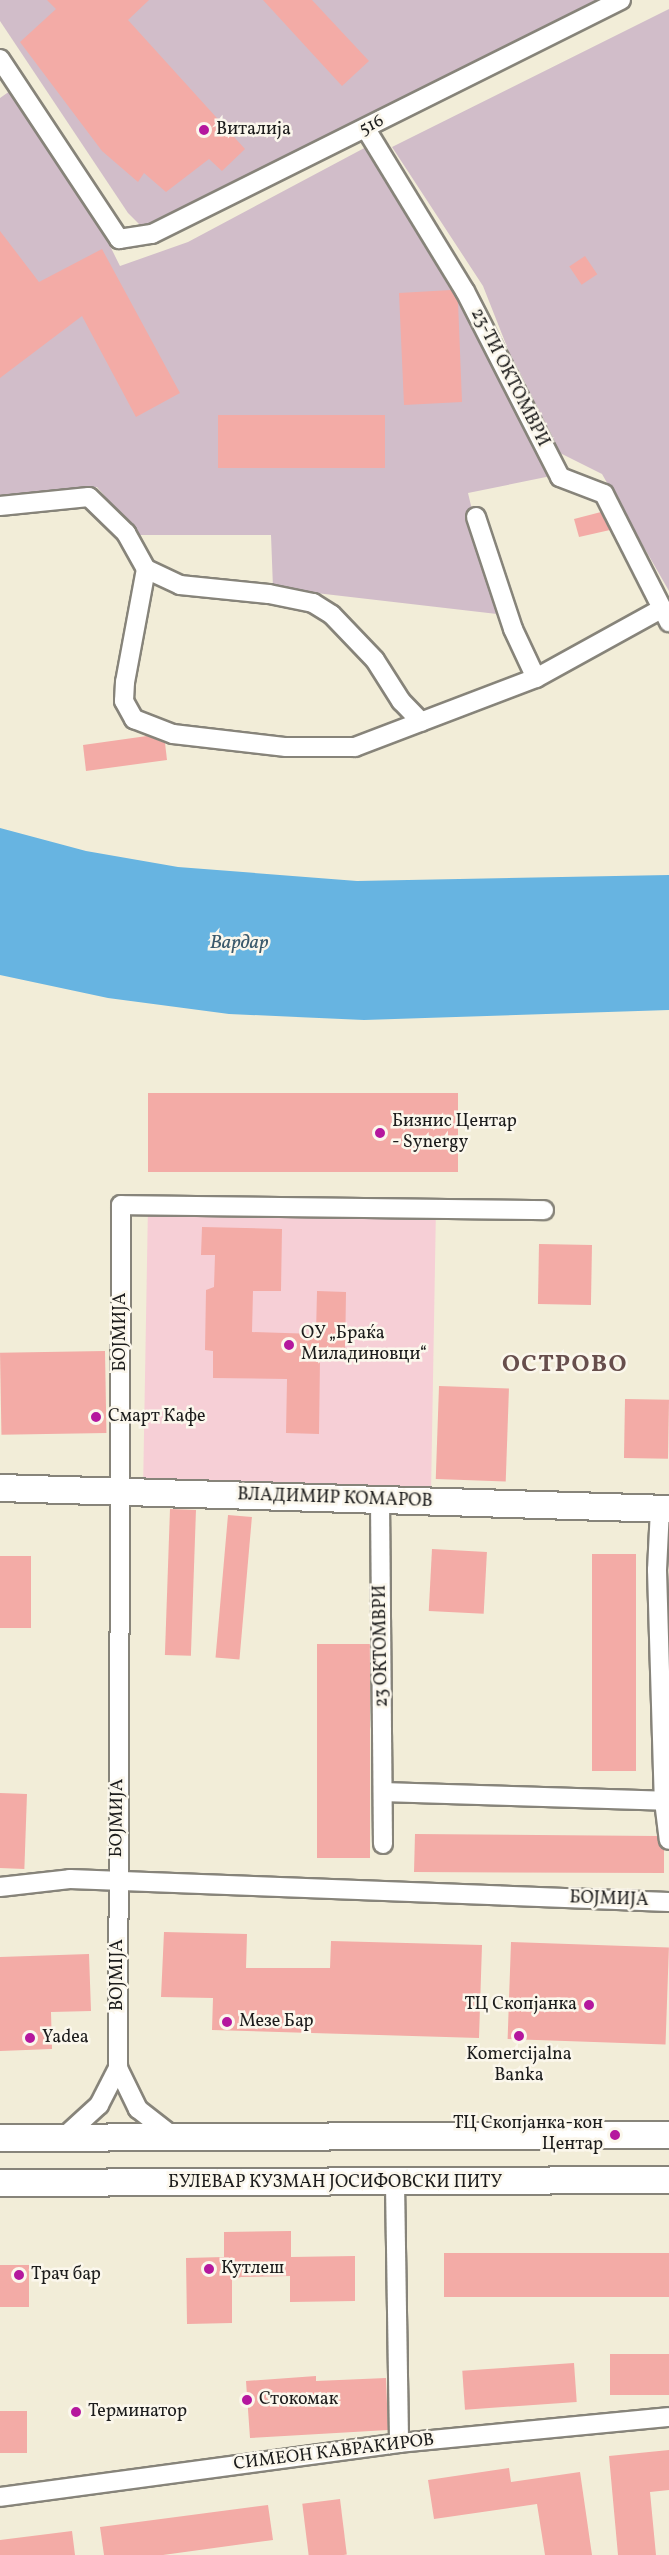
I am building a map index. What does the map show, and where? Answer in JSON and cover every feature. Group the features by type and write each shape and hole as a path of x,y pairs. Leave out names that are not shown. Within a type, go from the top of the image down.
{"street":[{"name":"516","path":"0,60 119,239 152,234 621,0"},
{"name":"23-ТИ ОКТОМВРИ","path":"147,569 125,682 124,701 134,718 173,734 286,747 356,747 537,678 665,615 604,494 560,477 465,291 366,129"},
{"path":"0,506 89,497 126,533 147,569 180,585 269,594 313,603 332,615 375,660 401,701 421,722"},
{"path":"476,518 513,629 537,678"},
{"name":"БОЈМИЈА","path":"117,1881 122,1490 122,1205 544,1210"},
{"name":"ВЛАДИМИР КОМАРОВ","path":"0,1488 122,1490 380,1502 665,1509"},
{"name":"23 ОКТОМВРИ","path":"380,1502 383,1844"},
{"path":"665,1509 657,1570 664,1613 664,1802 669,1840"},
{"path":"384,1791 664,1802"},
{"name":"БОЈМИЈА","path":"0,1887 70,1879 669,1902"},
{"name":"BOJMIJA","path":"117,1881 118,2068"},
{"path":"118,2068 138,2109 174,2137"},
{"path":"63,2138 99,2105 118,2068"},
{"path":"0,2138 669,2135"},
{"name":"БУЛЕВАР КУЗМАН ЈОСИФОВСКИ ПИТУ","path":"0,2183 395,2184 669,2180"},
{"path":"395,2184 394,2334 399,2443"},
{"name":"СИМЕОН КАВРАКИРОВ","path":"0,2497 399,2443 669,2417"}],"shaded area":[{"path":"0,0 607,0 144,229 128,213 0,21"},
{"path":"669,9 669,591 602,474 546,446 483,286 392,147"},
{"path":"10,91 104,234 120,266 188,242 370,145 459,291 551,476 468,493 497,614 273,588 271,535 138,535 97,487 0,497 0,98"},
{"name":"ОУ „Браќа Миладиновци“","path":"148,1205 436,1210 431,1488 143,1483"}],"water":[{"name":"Вардар","path":"0,828 86,851 178,867 357,881 669,875 669,1010 364,1020 229,1014 108,998 0,975"}],"building":[{"path":"47,0 149,0 128,20 245,149 222,171 209,159 166,192 144,173 138,182 102,151 20,42 56,9"},
{"path":"263,0 312,0 369,61 342,86"},
{"path":"0,231 39,282 102,249 180,393 136,417 82,316 0,378"},
{"path":"585,256 597,274 582,285 569,267"},
{"path":"451,290 458,302 462,402 404,405 399,293"},
{"path":"218,415 385,415 385,468 218,468"},
{"path":"601,512 610,530 579,537 574,519"},
{"path":"147,736 165,743 167,760 86,771 83,745"},
{"path":"148,1093 458,1093 458,1172 148,1172"},
{"path":"202,1227 282,1229 281,1291 253,1291 252,1332 316,1334 317,1291 346,1292 345,1359 320,1359 319,1434 286,1433 287,1379 213,1378 213,1351 205,1350 206,1290 214,1287 215,1255 201,1255"},
{"path":"539,1244 592,1245 591,1305 538,1304"},
{"path":"105,1351 106,1433 1,1435 0,1353"},
{"path":"439,1386 509,1388 506,1481 436,1479"},
{"path":"625,1399 669,1400 668,1459 624,1458"},
{"path":"170,1509 196,1510 191,1656 165,1655"},
{"path":"228,1515 252,1517 239,1660 216,1657"},
{"path":"432,1549 487,1552 484,1614 429,1611"},
{"path":"592,1554 636,1554 636,1771 592,1771"},
{"path":"0,1556 31,1556 31,1628 0,1628"},
{"path":"317,1644 370,1644 370,1858 317,1858"},
{"path":"0,1793 27,1794 24,1869 0,1868"},
{"path":"415,1834 657,1836 664,1850 664,1873 414,1872"},
{"path":"164,1932 247,1934 246,1968 330,1968 331,1941 482,1945 479,2038 212,2030 213,1998 161,1997"},
{"name":"ТЦ Скопјанка","path":"511,1942 669,1948 666,2044 508,2039"},
{"path":"89,1954 91,2011 51,2012 52,2049 0,2051 0,1957"},
{"path":"291,2231 291,2257 355,2256 355,2301 290,2302 290,2276 241,2277 232,2280 232,2323 187,2324 186,2258 224,2257 224,2232"},
{"path":"444,2253 669,2253 669,2297 444,2297"},
{"path":"0,2265 29,2265 29,2307 0,2307"},
{"path":"610,2354 669,2354 669,2395 610,2395"},
{"path":"574,2363 577,2402 465,2410 462,2371"},
{"path":"316,2376 316,2381 386,2378 388,2430 250,2438 246,2381"},
{"path":"0,2411 27,2411 27,2453 0,2453"},
{"path":"669,2450 669,2490 650,2492 656,2555 618,2555 609,2456"},
{"path":"509,2468 511,2482 580,2472 592,2555 545,2555 537,2504 434,2519 428,2480"},
{"path":"340,2499 347,2555 309,2555 302,2504"},
{"path":"268,2505 273,2540 163,2555 104,2555 100,2527"},
{"path":"72,2531 75,2555 0,2555 0,2540"}],"place":[{"name":"Виталија","path":"204,130"},
{"name":"Бизнис Центар - Synergy","path":"380,1133"},
{"name":"ОУ „Браќа Миладиновци“","path":"289,1345"},
{"name":"Смарт Кафе","path":"96,1417"},
{"name":"ТЦ Скопјанка","path":"589,2005"},
{"name":"Мезе Бар","path":"227,2022"},
{"name":"Komercijalna Banka","path":"519,2036"},
{"name":"Yadea","path":"30,2038"},
{"name":"ТЦ Скопјанка-кон Центар","path":"615,2135"},
{"name":"Кутлеш","path":"209,2269"},
{"name":"Трач бар","path":"19,2275"},
{"name":"Стокомак","path":"247,2400"},
{"name":"Терминатор","path":"76,2412"}],"district":[{"name":"ОСТРОВО","path":"565,1366"}]}
